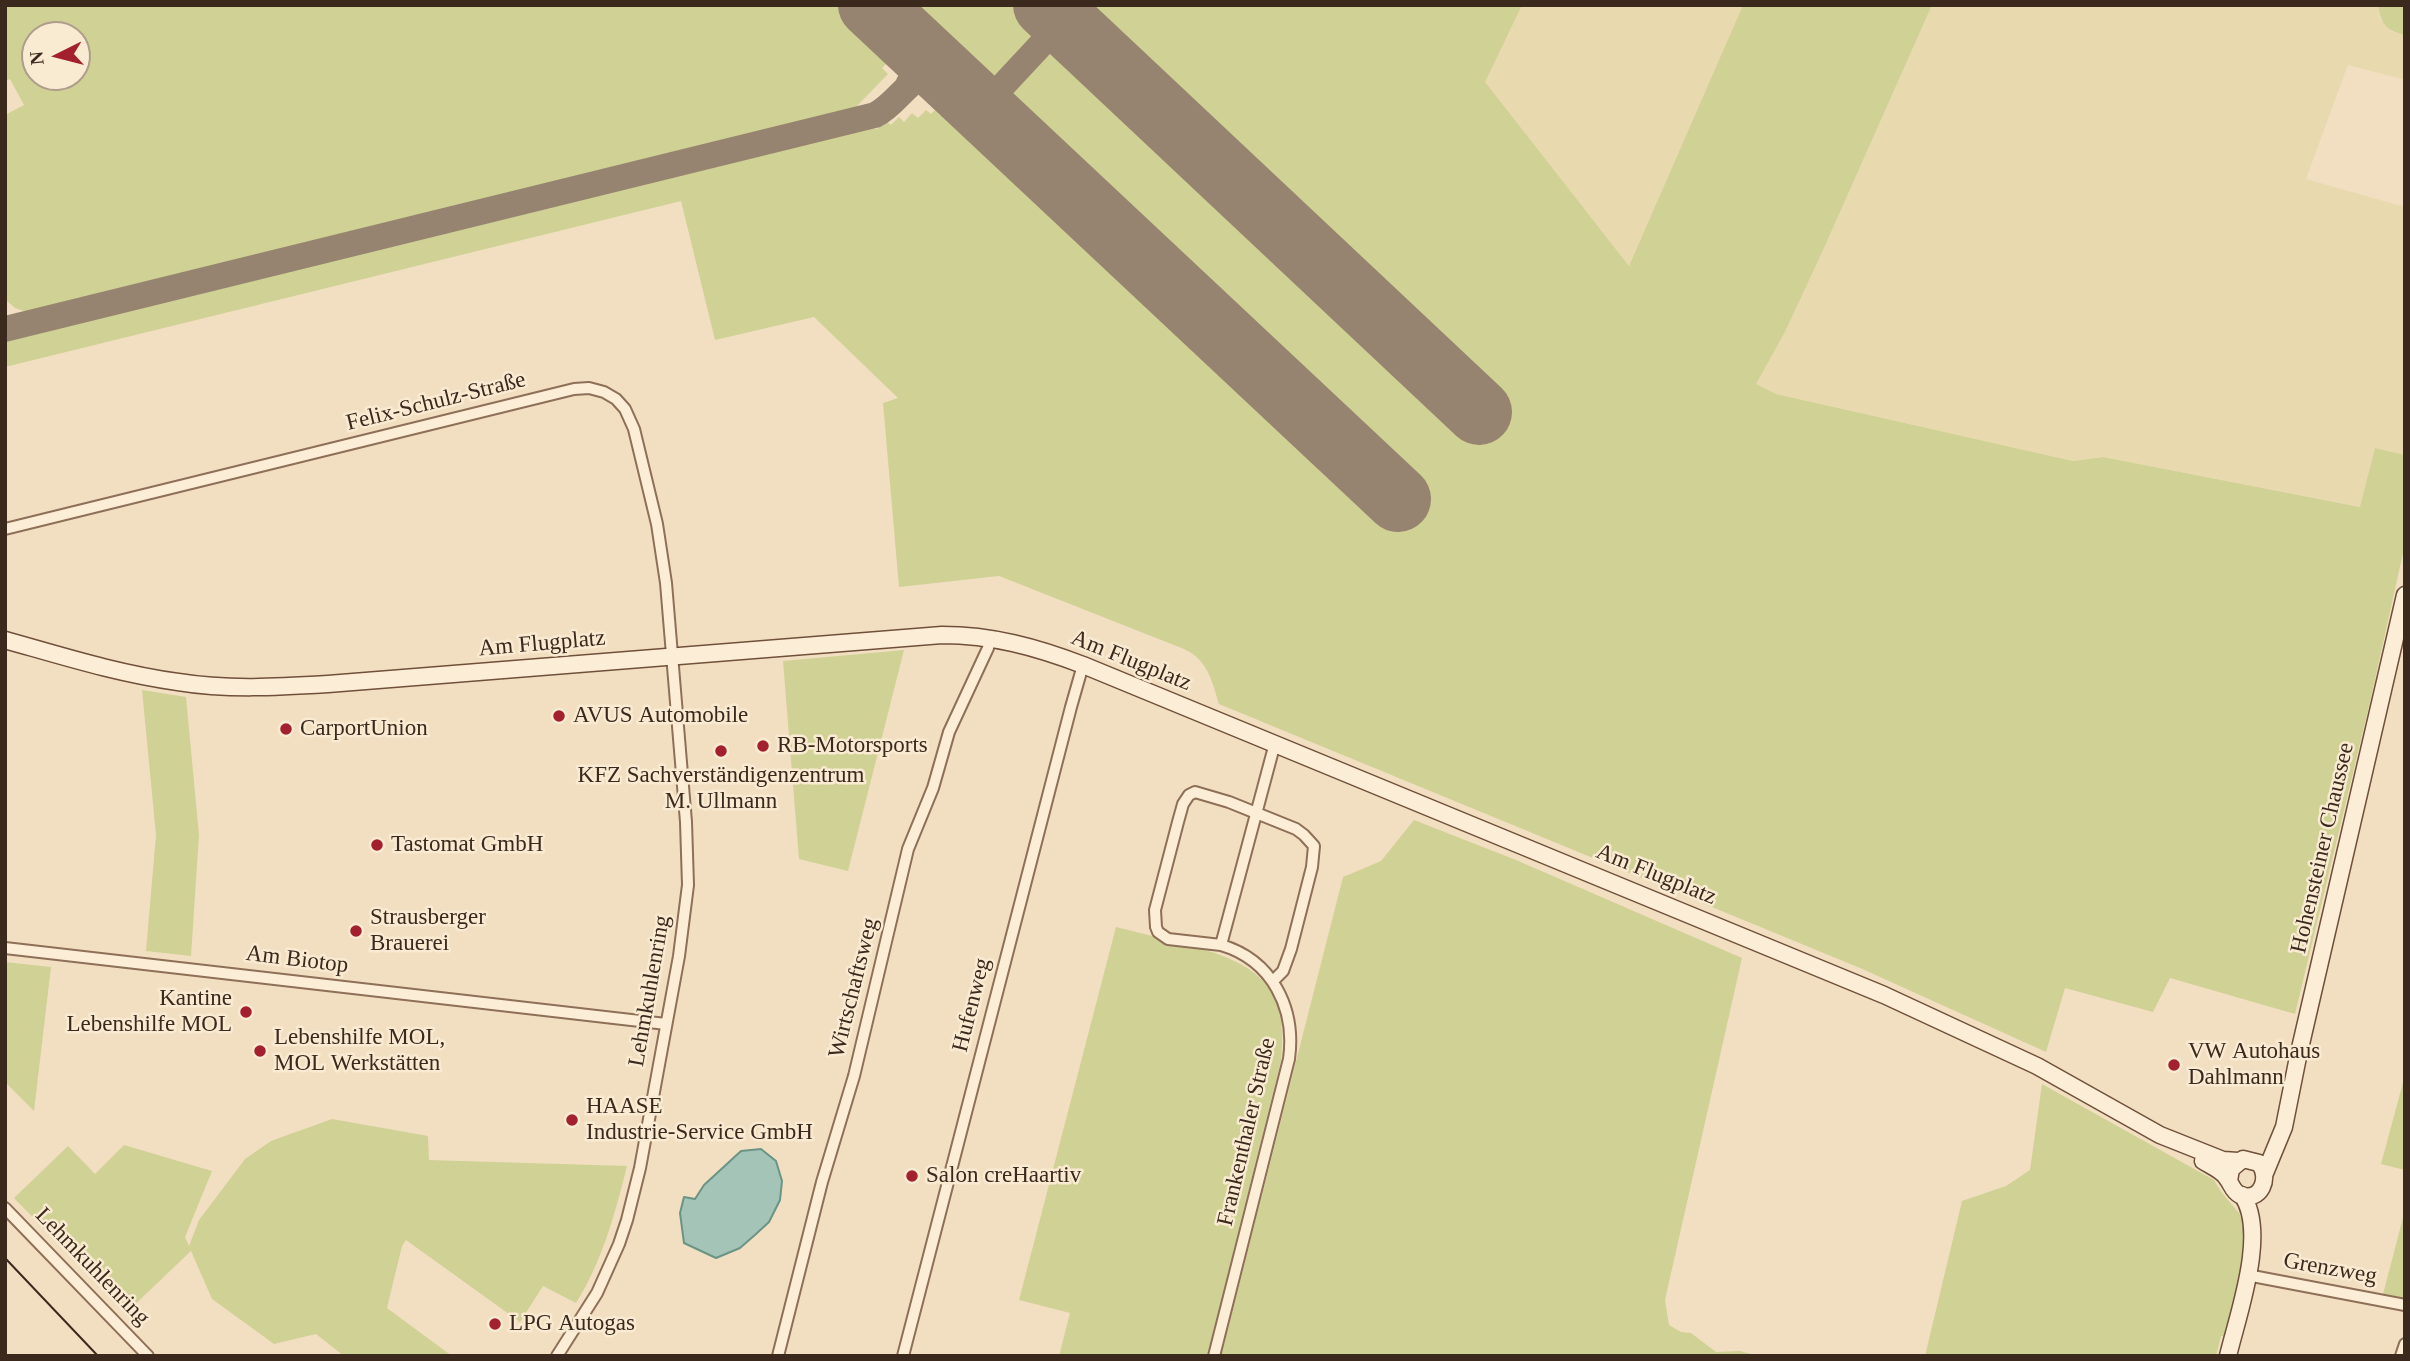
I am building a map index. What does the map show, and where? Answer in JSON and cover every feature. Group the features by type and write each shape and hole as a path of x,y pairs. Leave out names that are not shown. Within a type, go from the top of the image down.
{"street":[{"name":"Felix-Schulz-Straße","path":"5,529 574,389 597,389 611,395 620,403 634,429 662,547 672,656"},
{"name":"Hohensteiner Chaussee","path":"2265,1173 2284,1127 2405,595"},
{"name":"Am Flugplatz","path":"5,640 114,671 179,683 234,687 314,685 942,635 990,637 1040,648 1884,995 2037,1066 2160,1135 2220,1171 2229,1181"},
{"name":"Wirtschaftsweg","path":"778,1356 822,1182 854,1076 908,849 933,788 949,732 988,648 990,637"},
{"name":"Lehmkuhlenring","path":"557,1356 589,1308 619,1244 640,1168 684,925 688,884 685,814 672,656"},
{"name":"Hufenweg","path":"903,1356 1083,665"},
{"path":"1221,945 1275,743"},
{"name":"Frankenthaler Straße","path":"1214,1356 1290,1059 1290,1022 1285,1003 1273,981 1250,958 1221,945 1168,939 1158,932 1155,910 1183,804 1189,795 1195,792 1255,813"},
{"path":"1255,813 1296,829 1314,846 1312,866 1291,949 1283,971 1273,981"},
{"name":"Am Biotop","path":"5,948 666,1024"},
{"name":"Hohensteiner Chaussee","path":"2243,1160 2260,1152 2268,1144 2286,1112"},
{"name":"Am Flugplatz","path":"2160,1135 2223,1160 2243,1160"},
{"path":"2228,1356 2258,1235 2261,1189 2265,1173 2259,1163 2243,1160 2231,1169 2229,1181 2234,1191 2251,1195 2261,1189"},
{"path":"2242,1195 2249,1206 2252,1231 2247,1275"},
{"name":"Lehmkuhlenring","path":"5,1208 148,1356"},
{"name":"Grenzweg","path":"2247,1275 2405,1305"},
{"path":"2402,1356 2405,1344"}],"shaded area":[{"path":"1425,5 1743,5 1629,266 1510,116"},
{"path":"1932,5 2378,5 2380,19 2392,32 2405,35 2405,80 2348,65 2306,179 2405,207 2405,455 2375,448 2361,507 2103,457 2073,461 1776,394 1756,384 1785,332"},
{"path":"761,1149 776,1161 782,1181 780,1200 769,1222 740,1248 716,1258 684,1243 680,1213 684,1197 695,1199 704,1185 741,1151"}],"green space":[{"path":"5,5 841,5 889,50 885,55 890,60 882,68 888,74 855,108 857,111 30,313 15,308 5,299 5,115 24,105 10,79 5,81"},
{"path":"902,5 1522,5 1485,82 1629,266 1743,5 1932,5 1785,332 1756,384 1776,394 2073,461 2103,457 2360,507 2375,448 2405,455 2405,544 2295,1014 2170,978 2153,1012 2065,988 2046,1052 1860,968 1219,704 1204,665 1184,649 999,576 899,587 883,403 898,398 814,317 715,340 681,201 5,367 5,335 869,124 870,128 877,129 885,120 891,125 899,117 904,122 912,113 918,118 926,110 931,114 935,110 940,115 945,111 950,116 954,112 1327,461 1319,470 1376,523 1420,475 1371,429 1363,437"},
{"path":"2378,5 2405,5 2405,35 2386,26"},
{"path":"904,650 848,871 799,859 783,661"},
{"path":"142,690 186,697 199,835 191,956 146,951 156,835"},
{"path":"1414,820 1516,860 1742,958 1665,1300 1669,1325 1681,1332 1691,1333 1716,1352 1740,1351 1758,1356 1221,1356 1343,877 1381,861"},
{"path":"1116,927 1230,959 1262,980 1272,994 1279,1012 1282,1034 1281,1061 1207,1356 1059,1356 1070,1313 1019,1300"},
{"path":"5,962 51,967 34,1111 5,1082"},
{"path":"2405,1075 2405,1170 2381,1164"},
{"path":"2042,1084 2214,1180 2246,1224 2250,1231 2228,1337 2221,1336 2216,1356 1925,1356 1962,1201 2006,1186 2030,1170"},
{"path":"332,1119 428,1136 429,1160 627,1166 600,1254 576,1303 543,1286 520,1322 406,1240 402,1246 387,1308 452,1356 344,1356 316,1334 274,1344 212,1299 191,1251 126,1313 14,1198 68,1146 95,1174 124,1145 212,1171 185,1237 189,1246 199,1220 245,1159 271,1141"},
{"path":"2405,1210 2405,1298 2383,1294"}],"taxiway":[{"path":"981,109 1063,21"},
{"path":"906,38 915,61 908,85"},
{"path":"5,329 875,115 911,84 930,75 942,77 955,84"}],"runway":[{"path":"871,5 1398,499"},
{"path":"1046,5 1479,412"}],"tram line":[{"path":"5,1258 98,1356"}],"place":[{"name":"AVUS Automobile","path":"559,716"},
{"name":"CarportUnion","path":"286,729"},
{"name":"RB-Motorsports","path":"763,746"},
{"name":"KFZ Sachverständigenzentrum M. Ullmann","path":"721,751"},
{"name":"Tastomat GmbH","path":"377,845"},
{"name":"Strausberger Brauerei","path":"356,931"},
{"name":"Kantine Lebenshilfe MOL","path":"246,1012"},
{"name":"Lebenshilfe MOL, MOL Werkstätten","path":"260,1051"},
{"name":"VW Autohaus Dahlmann","path":"2174,1065"},
{"name":"HAASE Industrie-Service GmbH","path":"572,1120"},
{"name":"Salon creHaartiv","path":"912,1176"},
{"name":"LPG Autogas","path":"495,1324"}]}
